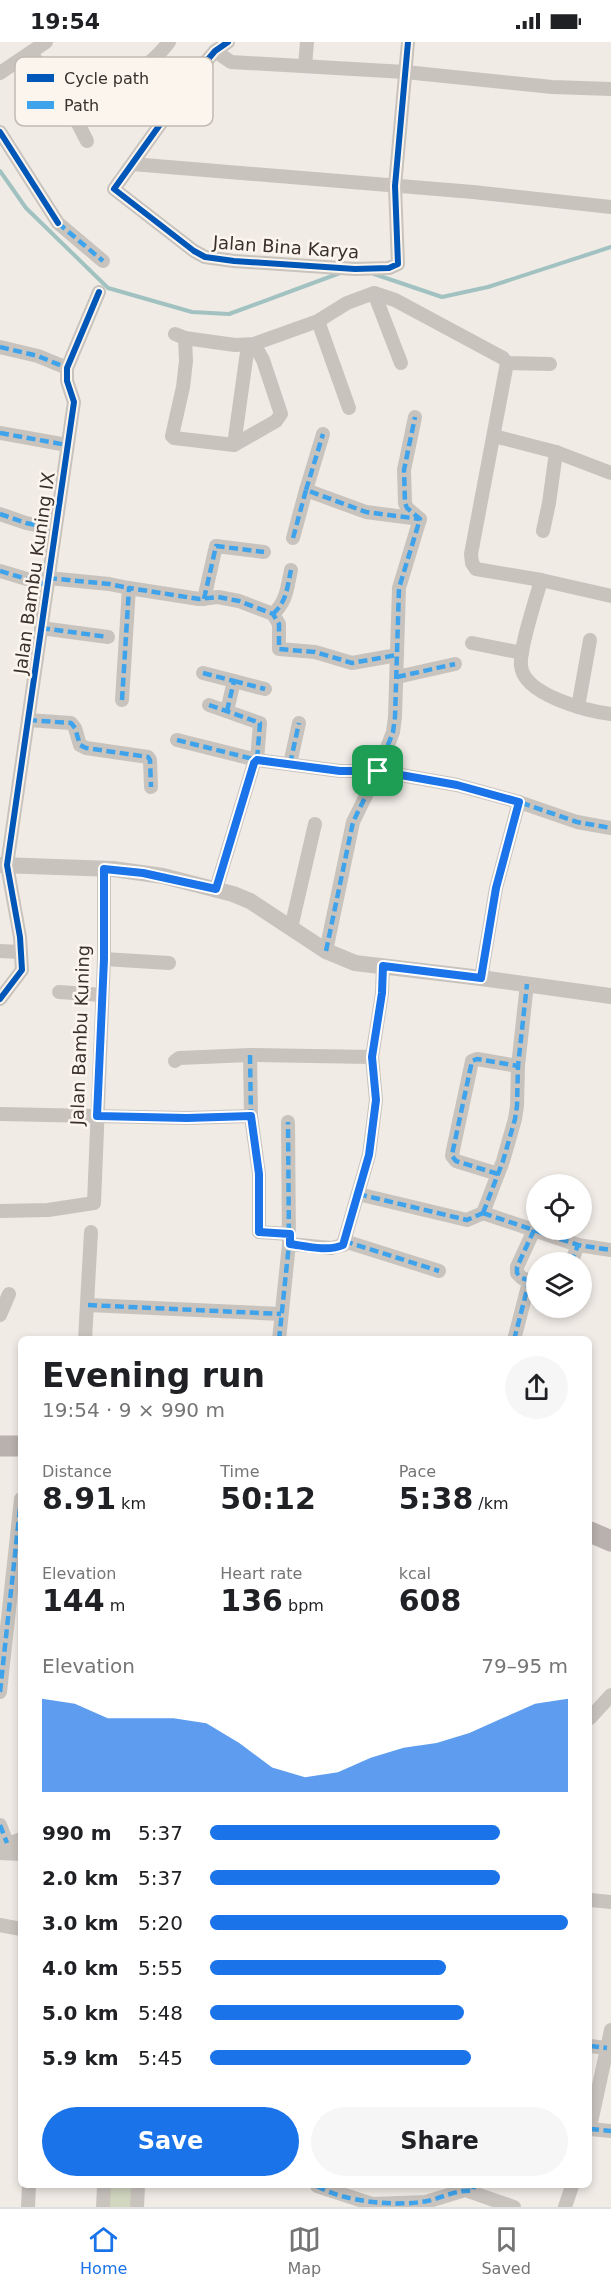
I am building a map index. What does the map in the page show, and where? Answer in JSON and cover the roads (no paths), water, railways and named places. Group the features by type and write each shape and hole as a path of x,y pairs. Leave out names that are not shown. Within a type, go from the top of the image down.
{"main road":[{"path":"0,1434 18,1434"},
{"path":"0,1446 18,1446"},
{"path":"592,1533 611,1541"},
{"path":"592,1545 611,1552"}],"street":[{"path":"25,57 45,42"},
{"path":"156,57 169,42"},
{"path":"211,57 228,42"},
{"path":"305,66 307,42"},
{"path":"396,186 408,42"},
{"path":"215,51 231,62 405,72 552,87 611,89"},
{"path":"31,53 34,57"},
{"path":"0,73 15,63"},
{"path":"79,126 87,141"},
{"path":"132,164 160,126"},
{"path":"0,132 58,223 103,261"},
{"path":"132,164 611,207"},
{"name":"Jalan Bina Karya","path":"132,164 114,189 175,237 205,257 234,261 375,269 389,268 398,264 396,186"},
{"path":"0,348 39,356 67,368 99,292"},
{"path":"375,293 401,363"},
{"path":"251,345 263,360 280,414 276,420 234,445 174,438 172,436 183,387 186,361 180,336 251,345 318,321 360,297 375,293 382,294 422,314 503,358 507,363 471,554 472,563 476,569 541,580 611,596"},
{"path":"318,321 349,408"},
{"path":"234,445 251,345"},
{"path":"507,363 550,364"},
{"name":"Jalan Bambu Kuning IX","path":"0,999 20,974 22,966 20,937 4,865 28,720 74,402 67,381 67,368"},
{"path":"415,417 404,470 405,503 407,508 420,519"},
{"path":"0,433 67,445"},
{"path":"293,538 323,434"},
{"path":"494,436 556,452 611,473"},
{"path":"543,531 556,452"},
{"path":"306,490 366,512 420,519"},
{"path":"0,514 26,523 55,529"},
{"path":"326,951 353,822 378,771 393,732 399,588 420,519"},
{"path":"204,599 216,546 264,552"},
{"path":"273,614 282,605 291,570"},
{"path":"0,571 48,581 109,584 204,599 218,597 273,614 279,624 279,649 315,652 352,663 397,655"},
{"path":"541,580 520,668 526,678 550,697 578,707 611,714"},
{"path":"122,700 129,588"},
{"path":"41,628 108,637"},
{"path":"578,707 590,640"},
{"path":"472,643 522,653"},
{"path":"397,677 455,664"},
{"path":"203,673 265,689"},
{"path":"227,711 234,681"},
{"path":"209,705 260,723 257,760 240,803 216,889"},
{"path":"28,720 71,723 75,728 80,745 86,748 148,757 151,787"},
{"path":"290,764 298,723"},
{"path":"177,740 257,760 340,771 378,771 457,785 519,802 578,822 611,828"},
{"path":"481,978 496,888 519,802"},
{"path":"291,928 315,824"},
{"path":"4,865 143,873 216,889 250,901 326,951 356,963 611,996"},
{"name":"Jalan Bambu Kuning","path":"0,1211 48,1210 94,1203 104,959 104,869"},
{"path":"0,951 20,952"},
{"path":"104,959 169,963"},
{"path":"250,1055 251,1116 259,1174 259,1232 331,1248 339,1247 344,1241 369,1155 376,1100 372,1057 382,993 383,966"},
{"path":"358,1194 467,1221 483,1213 508,1144 518,1106 518,1066 527,984"},
{"path":"59,992 102,995"},
{"path":"175,1061 179,1058 250,1055 372,1057"},
{"path":"498,1174 456,1161 452,1156 453,1150 472,1061 477,1059 518,1066"},
{"path":"0,1114 187,1118 251,1116"},
{"path":"279,1336 290,1239 288,1122"},
{"path":"483,1213 526,1227"},
{"path":"85,1336 91,1232"},
{"path":"526,1279 518,1275 517,1267 529,1240"},
{"path":"563,1240 578,1245 611,1250"},
{"path":"344,1241 439,1271"},
{"path":"576,1252 578,1245"},
{"path":"0,1315 9,1294"},
{"path":"515,1336 526,1303"},
{"path":"88,1305 281,1314"},
{"path":"1,1683 16,1591 18,1554"},
{"path":"592,1716 611,1695"},
{"path":"0,1826 2,1847"},
{"path":"2,1847 18,1840"},
{"path":"2,1847 18,1853"},
{"path":"592,1900 611,1902"},
{"path":"0,1925 18,1928"},
{"path":"592,2045 610,2037"},
{"path":"592,2119 610,2037"},
{"path":"592,2128 611,2131"},
{"path":"28,2207 29,2188"},
{"path":"103,2207 104,2188"},
{"path":"137,2207 138,2188"},
{"path":"334,2189 372,2204 394,2204 426,2202 474,2188 514,2207"},
{"path":"566,2207 571,2188"}],"waterway":[{"path":"0,171 26,208 108,288 192,312 229,314 340,273"},
{"path":"374,274 442,297 488,287 611,247"}]}
